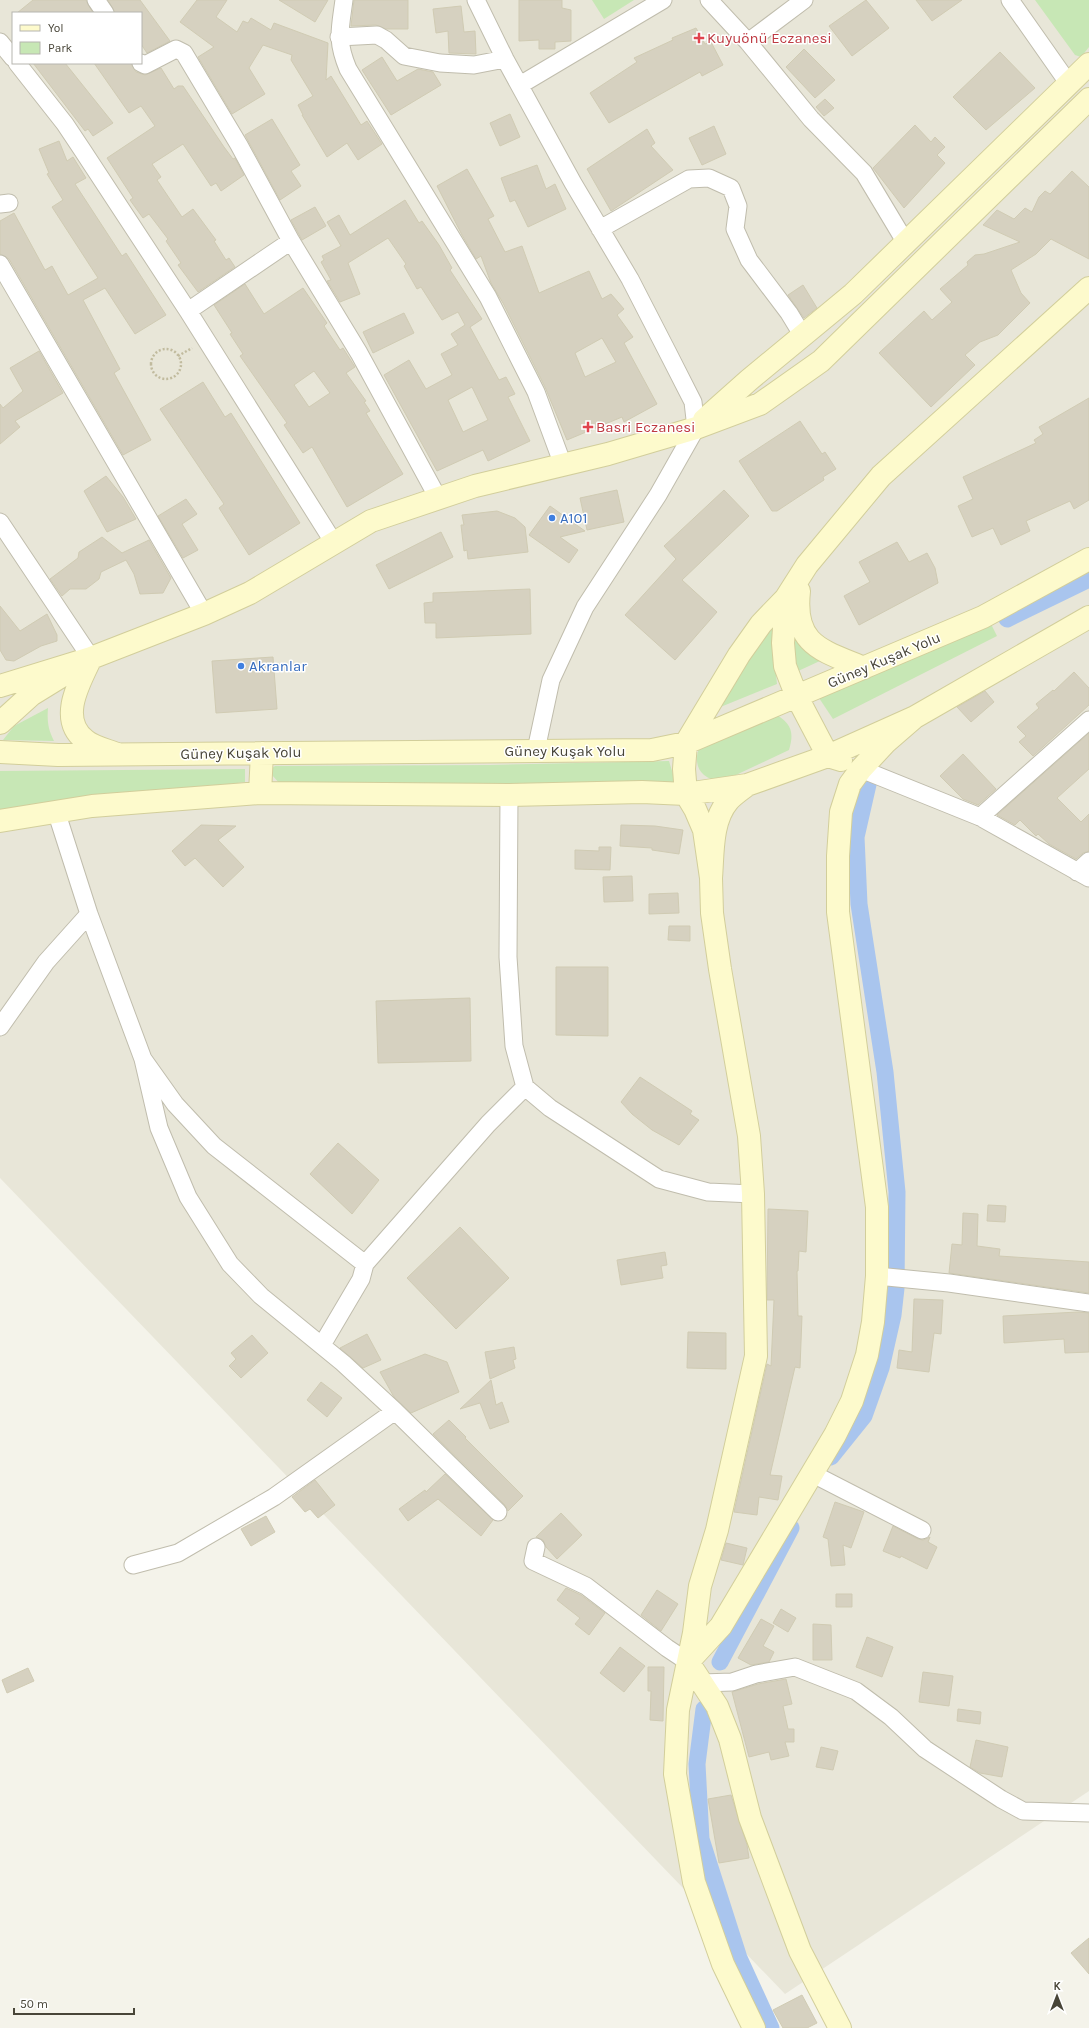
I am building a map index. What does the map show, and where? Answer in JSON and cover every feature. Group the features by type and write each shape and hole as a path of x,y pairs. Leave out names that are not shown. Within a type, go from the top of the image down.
{"main road":[{"path":"696,428 853,294 1089,64"},
{"path":"0,686 91,658 204,614 250,593 371,521 475,486 608,454 696,428 760,404 821,361 1088,103"},
{"path":"711,878 704,830 695,809 686,794 684,757 686,743 739,654 761,624 786,598 807,565 881,476 1089,288"},
{"name":"Güney Kuşak Yolu","path":"0,752 116,754 652,750 686,743 983,617 1089,559"},
{"path":"807,565 799,587 797,610 799,622 805,636 822,651 864,668"},
{"path":"786,598 783,635 785,666 797,697 828,756 861,768"},
{"path":"0,821 92,806 260,793 509,795 642,792 686,794 747,785 828,756 915,718 1089,617"},
{"path":"0,723 31,695 91,658"},
{"path":"91,658 74,696 72,711 74,728 86,741 116,754"},
{"path":"688,1662 721,1626 835,1435 852,1401 868,1348 881,1276 877,1207 838,912 838,856 841,812 850,784 861,768 885,743 915,718"},
{"path":"260,793 262,753"},
{"path":"747,785 728,800 719,816 714,838 711,878 712,913 720,969 750,1136 753,1194 756,1356 717,1530 700,1586 688,1662 678,1710 675,1774 694,1882 723,1964 754,2028"},
{"path":"688,1662 717,1706 730,1739 750,1818 800,1951 840,2028"}],"street":[{"path":"96,0 104,12"},
{"path":"344,0 339,37 340,51 348,69 488,297 536,392 563,465"},
{"path":"476,0 505,59 600,229 630,279 693,402 696,428 658,495 585,607 551,680 536,750"},
{"path":"520,85 663,0"},
{"path":"709,0 748,42 811,119 864,173 906,243"},
{"path":"748,42 804,0"},
{"path":"1010,0 1069,84"},
{"path":"339,37 377,35 386,40 404,56 440,63 474,65 505,59"},
{"path":"0,42 12,57"},
{"path":"142,64 145,65 151,63 176,49 184,53 239,145 291,241 358,353 438,498"},
{"path":"18,64 68,129 188,311 334,543"},
{"path":"600,229 689,179 709,178 731,188 738,206 735,229 750,260 789,313 803,336"},
{"path":"188,311 291,241"},
{"path":"0,264 204,614"},
{"path":"0,522 91,658"},
{"path":"980,817 1089,720"},
{"path":"861,768 980,817 1085,870"},
{"path":"509,795 508,957 514,1046 525,1087 550,1108 659,1179 708,1192 753,1194"},
{"path":"56,811 89,914 143,1059 159,1128 188,1197 226,1257 261,1296 322,1345 395,1411 498,1512"},
{"path":"0,1027 46,962 89,914"},
{"path":"143,1059 175,1104 214,1146 365,1264"},
{"path":"322,1345 361,1280 365,1264 488,1124 525,1087"},
{"path":"881,1276 949,1283 1089,1303"},
{"path":"133,1565 178,1553 274,1497 395,1411"},
{"path":"812,1474 922,1530"},
{"path":"536,1547 533,1561 586,1586 649,1635 688,1662"},
{"path":"702,1683 732,1682 756,1674 795,1667 856,1691 891,1717 925,1749 1001,1799 1024,1811 1089,1813"}],"path":[{"path":"169,349 178,356 181,367 174,377 162,379 153,372 151,361 158,351 169,349"}],"shaded area":[{"path":"0,0 1089,0 1089,1791 785,1994 0,1178"}],"green space":[{"path":"592,0 634,0 604,19"},
{"path":"1035,0 1089,0 1089,47 1081,57 1075,55"},
{"path":"780,606 773,647 777,684 718,708"},
{"path":"987,616 997,636 833,719 817,695"},
{"path":"795,628 822,660 796,672 793,663"},
{"path":"48,708 48,725 54,741 3,740 14,726"},
{"path":"774,713 784,720 790,728 791,743 789,750 721,782 703,774 698,765 697,759 700,745"},
{"path":"669,761 676,784 281,785 272,775 271,769 275,766 490,765"},
{"path":"245,769 245,782 0,813 0,771"}],"building":[{"path":"33,0 86,0 92,12 18,12"},
{"path":"108,0 140,0 170,41 147,53 142,46 142,12 114,12"},
{"path":"197,0 227,0 216,17 237,32 243,21 248,23 251,18 271,30 274,23 328,43 326,80 331,76 361,125 367,121 382,144 358,160 347,143 327,157 302,115 298,105 313,96 291,60 292,55 263,45 249,68 265,94 232,114 198,57 214,47 180,22"},
{"path":"279,0 328,0 315,22"},
{"path":"354,0 408,0 408,29 386,29 376,25 351,26"},
{"path":"519,0 562,0 562,8 571,10 571,41 555,42 555,49 539,49 539,40 519,41"},
{"path":"866,0 889,28 852,56 829,26"},
{"path":"916,0 962,0 932,21"},
{"path":"461,6 464,32 475,31 476,54 449,53 448,31 436,33 433,9"},
{"path":"696,28 705,44 711,42 723,65 702,76 700,72 609,123 590,93 637,62 634,58 673,40 672,38"},
{"path":"804,49 835,80 815,98 786,67"},
{"path":"1000,52 1035,88 986,130 953,97"},
{"path":"382,57 397,81 418,69 433,72 441,85 391,115 362,70"},
{"path":"34,64 66,64 113,123 93,136 88,129 85,131"},
{"path":"95,64 132,64 136,72 145,75 161,68 174,89 178,86 183,86 224,147 233,159 235,158 244,175 221,191 216,183 211,186 183,144 152,164 161,177 157,180 182,217 193,209 216,240 214,241 226,260 229,258 235,267 198,292 178,265 181,263 166,241 168,239 149,214 143,218 130,200 133,198 107,158 155,126 141,106 129,113"},
{"path":"825,99 834,108 824,116 816,107"},
{"path":"510,114 520,137 500,146 490,123"},
{"path":"272,119 300,165 291,171 301,186 280,200 245,135"},
{"path":"915,125 931,142 935,137 945,147 937,155 945,163 904,208 873,168"},
{"path":"714,126 726,154 702,165 689,138"},
{"path":"647,129 655,143 651,146 673,170 611,211 587,169"},
{"path":"59,141 67,161 73,157 86,178 75,184 122,256 126,253 166,315 135,334 105,288 83,300 120,369 114,373 151,440 123,455 9,259 0,254 0,221 14,213 45,270 52,266 68,295 98,278 52,207 63,200 47,174 49,173 39,149"},
{"path":"537,165 546,189 555,184 566,209 528,227 515,200 510,202 501,178"},
{"path":"467,169 494,216 488,219 505,252 522,246 539,293 589,271 602,299 611,294 624,309 617,315 633,337 624,343 657,404 624,422 622,417 567,440 545,387 503,303 491,283 481,256 476,259 437,186","holes":["602,338 616,362 585,377 575,353"]},
{"path":"1072,171 1089,187 1089,259 1051,239 1036,254 1011,270 1021,293 1030,303 998,335 980,342 965,355 975,365 931,407 879,353 924,311 932,320 952,302 940,289 968,265 967,262 975,255 984,254 1020,242 983,225 997,210 1014,219 1025,208 1032,212 1039,197 1045,191 1050,194"},
{"path":"405,200 419,223 422,221 439,245 452,268 450,270 482,319 470,327 499,380 506,377 515,394 508,397 530,441 488,461 483,450 437,471 384,375 409,360 426,389 452,375 441,354 458,345 451,334 465,325 458,312 442,320 421,287 417,289 404,266 406,264 388,238 348,263 360,294 340,302 327,281 331,280 321,262 324,260 322,256 341,246 327,222 339,215 350,235","holes":["472,387 488,420 463,432 448,400"]},
{"path":"315,207 326,226 302,240 291,220"},
{"path":"245,284 264,314 303,288 327,323 324,326 340,350 343,348 355,367 346,373 366,401 364,402 370,411 366,413 403,474 347,507 312,447 303,453 284,425 287,423 240,356 243,354 230,334 232,333 214,305","holes":["314,371 330,393 309,407 294,385"]},
{"path":"803,285 817,308 804,318 788,295"},
{"path":"404,313 414,333 373,353 363,332"},
{"path":"39,351 63,393 15,421 20,427 0,444 0,404 3,408 23,391 10,368"},
{"path":"203,382 225,417 231,413 300,523 249,555 219,508 224,504 160,409"},
{"path":"1089,398 1089,500 1074,509 1070,501 1026,521 1030,531 1001,545 993,528 972,537 958,506 973,499 963,477 1036,443 1034,440 1043,434 1039,427"},
{"path":"800,421 822,454 825,452 836,469 823,477 824,480 777,511 772,511 739,461"},
{"path":"106,476 123,497 136,519 107,532 84,491"},
{"path":"617,490 624,522 587,530 580,498"},
{"path":"724,490 749,516 682,580 717,612 675,660 625,615 676,559 664,546"},
{"path":"186,499 197,514 182,524 198,550 183,558 158,516"},
{"path":"550,506 585,531 560,537 578,550 569,563 529,535"},
{"path":"497,511 515,518 525,527 528,552 468,559 467,550 464,551 461,525 464,525 462,515"},
{"path":"441,532 453,557 389,589 376,565"},
{"path":"102,537 122,553 149,540 171,578 163,593 140,594 134,574 126,560 101,572 99,579 86,589 70,589 62,596 50,579 78,558 79,552"},
{"path":"897,542 909,562 927,553 935,568 938,583 859,625 844,596 870,582 859,562"},
{"path":"530,589 531,634 436,638 436,623 425,623 424,603 433,602 433,593"},
{"path":"0,606 20,631 47,614 57,635 57,641 41,646 14,661 6,660 0,650"},
{"path":"273,657 277,709 216,713 212,661"},
{"path":"1074,672 1089,688 1089,705 1033,756 1019,742 1026,736 1017,727 1039,708 1036,704 1053,690 1054,691"},
{"path":"985,691 994,702 971,722 957,707"},
{"path":"1089,733 1089,769 1057,798 1081,822 1089,814 1089,851 1083,853 1076,859 1049,844 1038,834 1036,836 1020,820 1015,825 997,815"},
{"path":"963,754 996,789 978,805 963,799 940,776"},
{"path":"201,825 236,826 218,840 244,867 223,887 195,858 185,866 172,851"},
{"path":"621,825 655,826 683,830 679,854 652,850 652,848 620,846"},
{"path":"599,847 611,847 610,870 575,869 575,850 599,851"},
{"path":"632,876 633,901 604,902 603,877"},
{"path":"678,893 679,913 649,914 649,894"},
{"path":"669,926 690,926 690,941 668,940"},
{"path":"556,967 608,967 608,1036 556,1035"},
{"path":"470,998 471,1061 378,1063 376,1001"},
{"path":"640,1077 692,1111 690,1114 699,1120 679,1145 652,1130 632,1114 621,1102"},
{"path":"338,1143 379,1180 352,1214 310,1174"},
{"path":"988,1205 1006,1206 1005,1222 987,1221"},
{"path":"768,1209 808,1211 806,1252 799,1251 797,1271 798,1316 802,1316 800,1368 795,1367 770,1475 782,1476 778,1500 759,1497 757,1515 734,1512 767,1364 771,1366 774,1300 767,1300"},
{"path":"963,1213 978,1214 977,1246 1000,1249 999,1256 1089,1262 1089,1293 949,1273 952,1244 962,1245"},
{"path":"460,1227 509,1278 456,1329 407,1278"},
{"path":"665,1252 667,1265 661,1266 663,1278 621,1285 617,1260"},
{"path":"914,1299 943,1300 941,1334 934,1333 929,1372 897,1368 899,1350 912,1352"},
{"path":"1078,1312 1089,1313 1089,1352 1065,1353 1064,1339 1004,1343 1003,1316"},
{"path":"688,1332 726,1333 726,1369 687,1368"},
{"path":"367,1334 381,1360 363,1368 340,1348"},
{"path":"252,1335 268,1353 241,1378 229,1366 236,1359 231,1353"},
{"path":"514,1347 516,1359 513,1360 515,1368 490,1379 485,1352"},
{"path":"425,1354 447,1362 459,1392 411,1413 394,1397 380,1372"},
{"path":"491,1380 496,1405 502,1402 509,1422 490,1429 480,1403 460,1409"},
{"path":"321,1382 342,1398 327,1417 307,1400"},
{"path":"449,1420 523,1496 508,1511 505,1505 433,1434"},
{"path":"445,1474 493,1520 481,1536 438,1499 408,1521 399,1509 425,1490 426,1492"},
{"path":"315,1480 335,1505 318,1518 310,1509 305,1512 292,1497"},
{"path":"835,1502 864,1512 851,1548 843,1545 845,1565 831,1566 828,1539 823,1537"},
{"path":"561,1513 582,1535 557,1559 546,1547 543,1540 536,1537"},
{"path":"266,1516 275,1532 251,1546 241,1529"},
{"path":"893,1526 918,1539 923,1540 930,1537 928,1542 937,1547 927,1569 901,1556 900,1558 883,1551"},
{"path":"726,1543 747,1548 743,1565 721,1560"},
{"path":"566,1588 581,1595 605,1613 589,1635 575,1624 580,1618 557,1600"},
{"path":"657,1590 678,1604 661,1631 641,1615"},
{"path":"836,1594 852,1594 852,1607 836,1607"},
{"path":"781,1609 796,1618 788,1632 773,1623"},
{"path":"761,1619 774,1626 763,1646 774,1652 769,1662 751,1665 738,1658"},
{"path":"813,1624 831,1625 832,1660 813,1660"},
{"path":"867,1637 893,1647 882,1677 856,1667"},
{"path":"620,1647 645,1666 624,1692 600,1673"},
{"path":"648,1667 664,1667 663,1721 650,1720 651,1691 648,1691"},
{"path":"28,1668 34,1681 7,1693 2,1680"},
{"path":"923,1672 953,1676 949,1706 919,1702"},
{"path":"786,1679 792,1704 783,1706 788,1729 794,1729 794,1742 785,1742 789,1756 771,1760 769,1752 749,1757 732,1692 758,1684"},
{"path":"958,1709 981,1712 980,1724 957,1721"},
{"path":"976,1740 1008,1747 1002,1777 980,1773 970,1767"},
{"path":"821,1747 838,1751 833,1770 816,1767"},
{"path":"731,1795 747,1845 749,1858 719,1863 708,1799"},
{"path":"1089,1938 1089,1974 1071,1953"},
{"path":"802,1995 817,2023 807,2028 783,2028 773,2010"}],"waterway":[{"path":"1007,619 1089,579"},
{"path":"831,1457 864,1416 881,1368 893,1315 896,1288 897,1192 885,1072 859,904 856,837 869,780"},
{"path":"720,1662 791,1528"},
{"path":"704,1709 697,1764 701,1839 739,1958 771,2028"}],"place":[{"name":"Kuyuönü Eczanesi","path":"699,38"},
{"name":"Basri Eczanesi","path":"588,427"},
{"name":"A101","path":"552,518"},
{"name":"Akranlar","path":"241,666"}]}
